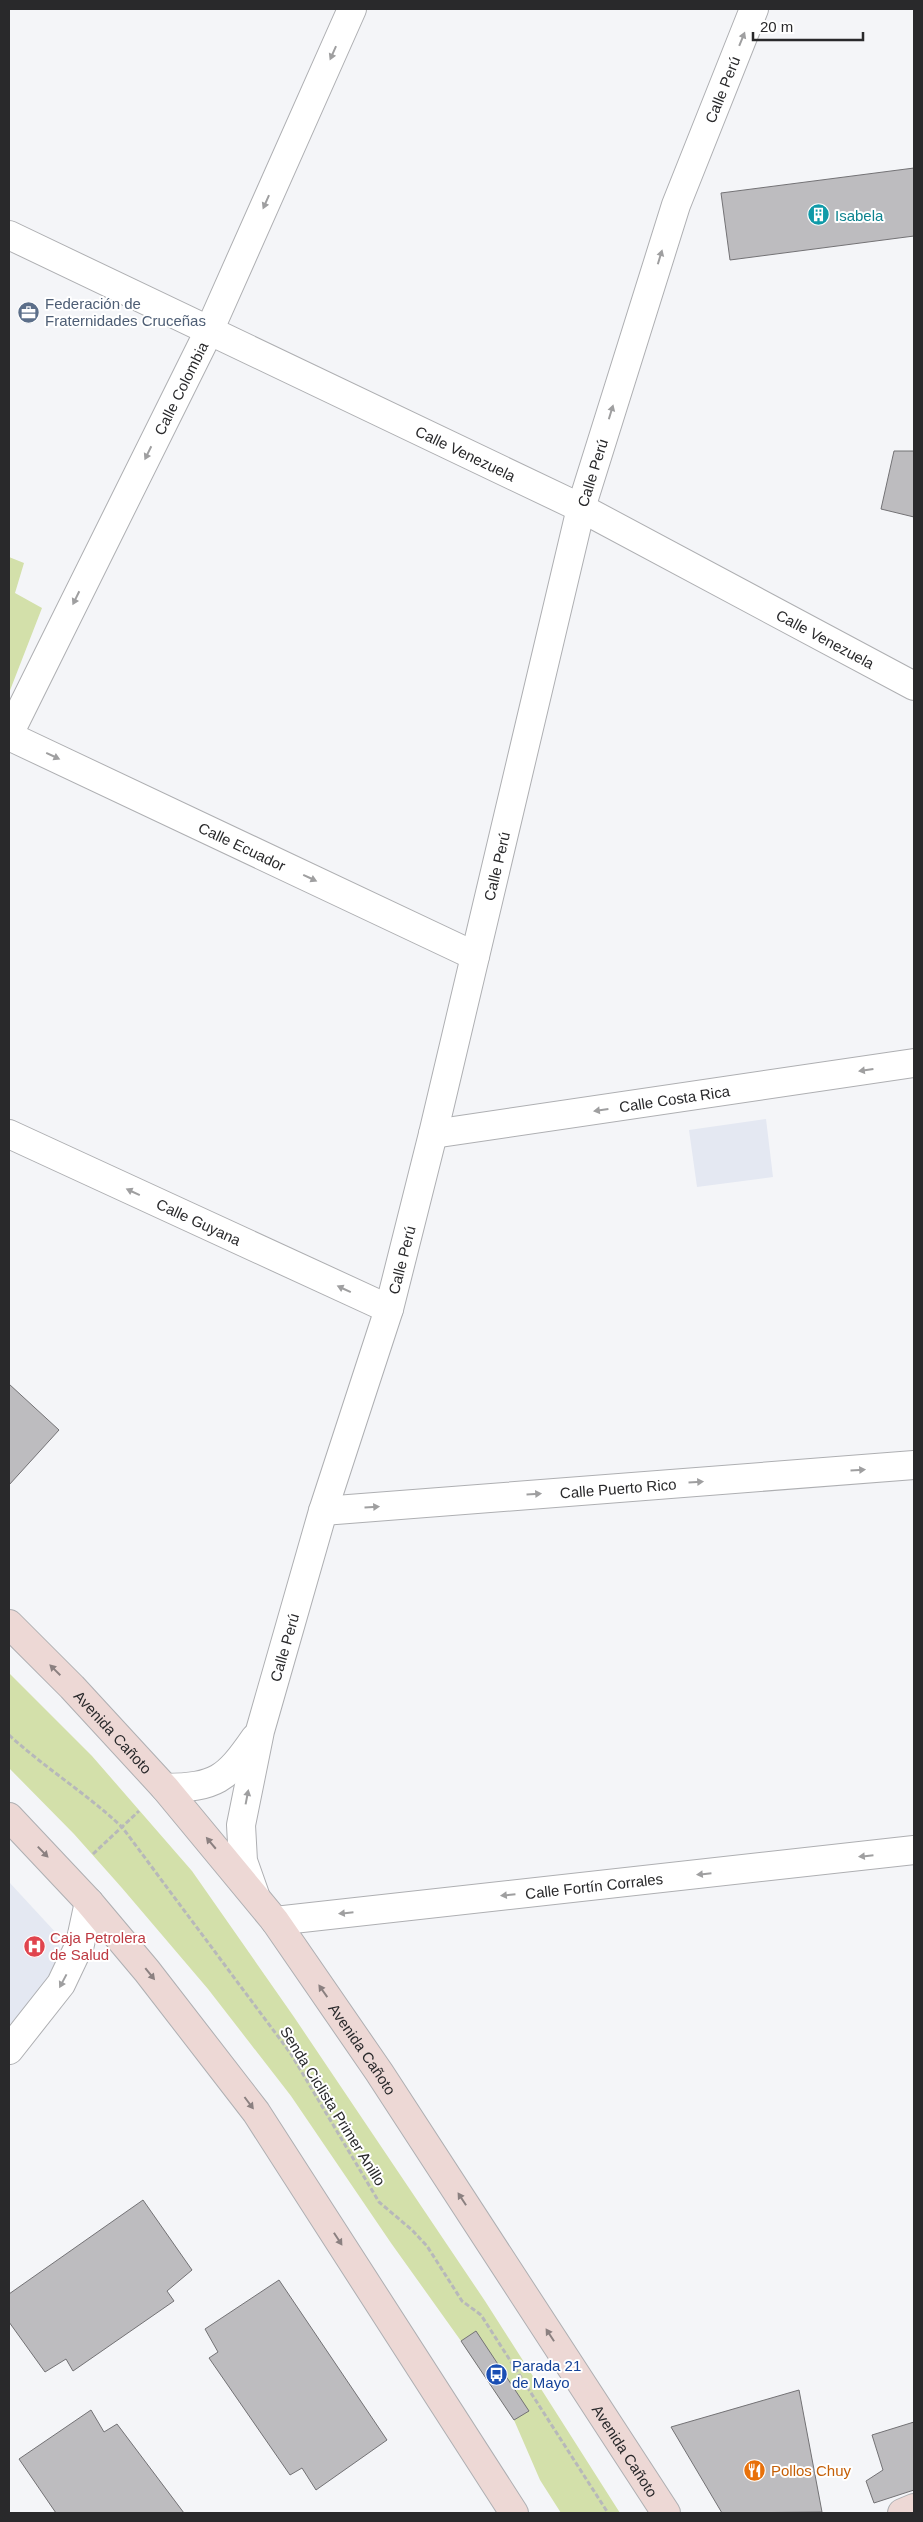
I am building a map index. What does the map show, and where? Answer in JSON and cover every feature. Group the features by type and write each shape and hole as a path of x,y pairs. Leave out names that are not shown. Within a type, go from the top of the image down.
{"main road":[{"name":"Avenida Cañoto","path":"9,1624 72,1687 165,1788 275,1921 380,2072 666,2513"},
{"path":"9,1817 89,1902 190,2025 256,2112 514,2513"},
{"path":"902,2513 914,2508"}],"street":[{"name":"Calle Colombia","path":"9,735 209,331 352,9"},
{"name":"Calle Perú","path":"255,1895 243,1861 241,1825 260,1731 323,1511 388,1309 434,1134 581,508 676,205 754,9"},
{"name":"Calle Venezuela","path":"9,236 581,508 914,686"},
{"name":"Calle Ecuador","path":"9,735 475,956"},
{"name":"Calle Costa Rica","path":"434,1134 914,1063"},
{"name":"Calle Guyana","path":"9,1134 388,1309"},
{"name":"Calle Puerto Rico","path":"323,1511 914,1465"},
{"name":"Calle Perú","path":"165,1788 198,1787 216,1780 238,1763 260,1731"},
{"name":"Calle Fortín Corrales","path":"275,1921 914,1850"},
{"path":"9,2050 62,1984 80,1944 89,1902"}],"path":[{"name":"Senda Ciclista Primer Anillo","path":"9,1735 41,1764 98,1804 122,1827 291,2054 379,2202 412,2230 427,2246 462,2301 481,2316 608,2513"},
{"path":"93,1854 140,1811"}],"shaded area":[{"path":"766,1119 773,1177 697,1187 689,1130"},
{"name":"Caja Petrolera de Salud","path":"9,1882 57,1934 62,1958 46,1989 9,2025"}],"green space":[{"path":"9,557 24,563 15,593 42,608 9,693"},
{"path":"9,1673 92,1756 192,1871 294,2017 485,2301 620,2513 561,2513 540,2480 514,2420 291,2096 208,1989 122,1888 74,1834 9,1768"}],"building":[{"name":"Isabela","path":"914,168 914,236 730,260 721,193"},
{"path":"894,451 914,451 914,517 881,509"},
{"path":"9,1384 59,1430 9,1485"},
{"path":"143,2200 192,2270 167,2291 174,2301 73,2371 66,2359 45,2372 9,2322 9,2294"},
{"path":"279,2280 387,2440 316,2490 302,2468 290,2475 209,2358 218,2352 205,2329"},
{"path":"476,2331 529,2411 514,2420 461,2341"},
{"name":"Pollos Chuy","path":"799,2390 822,2512 722,2513 671,2427"},
{"path":"91,2410 104,2432 117,2424 184,2513 56,2513 19,2459"},
{"path":"914,2422 914,2490 874,2503 866,2481 883,2470 872,2435"}],"place":[{"name":"Isabela","path":"819,215"},
{"name":"Federación de Fraternidades Cruceñas","path":"29,312"},
{"name":"Caja Petrolera de Salud","path":"34,1946"},
{"name":"Parada 21 de Mayo","path":"496,2374"},
{"name":"Pollos Chuy","path":"755,2470"}]}
